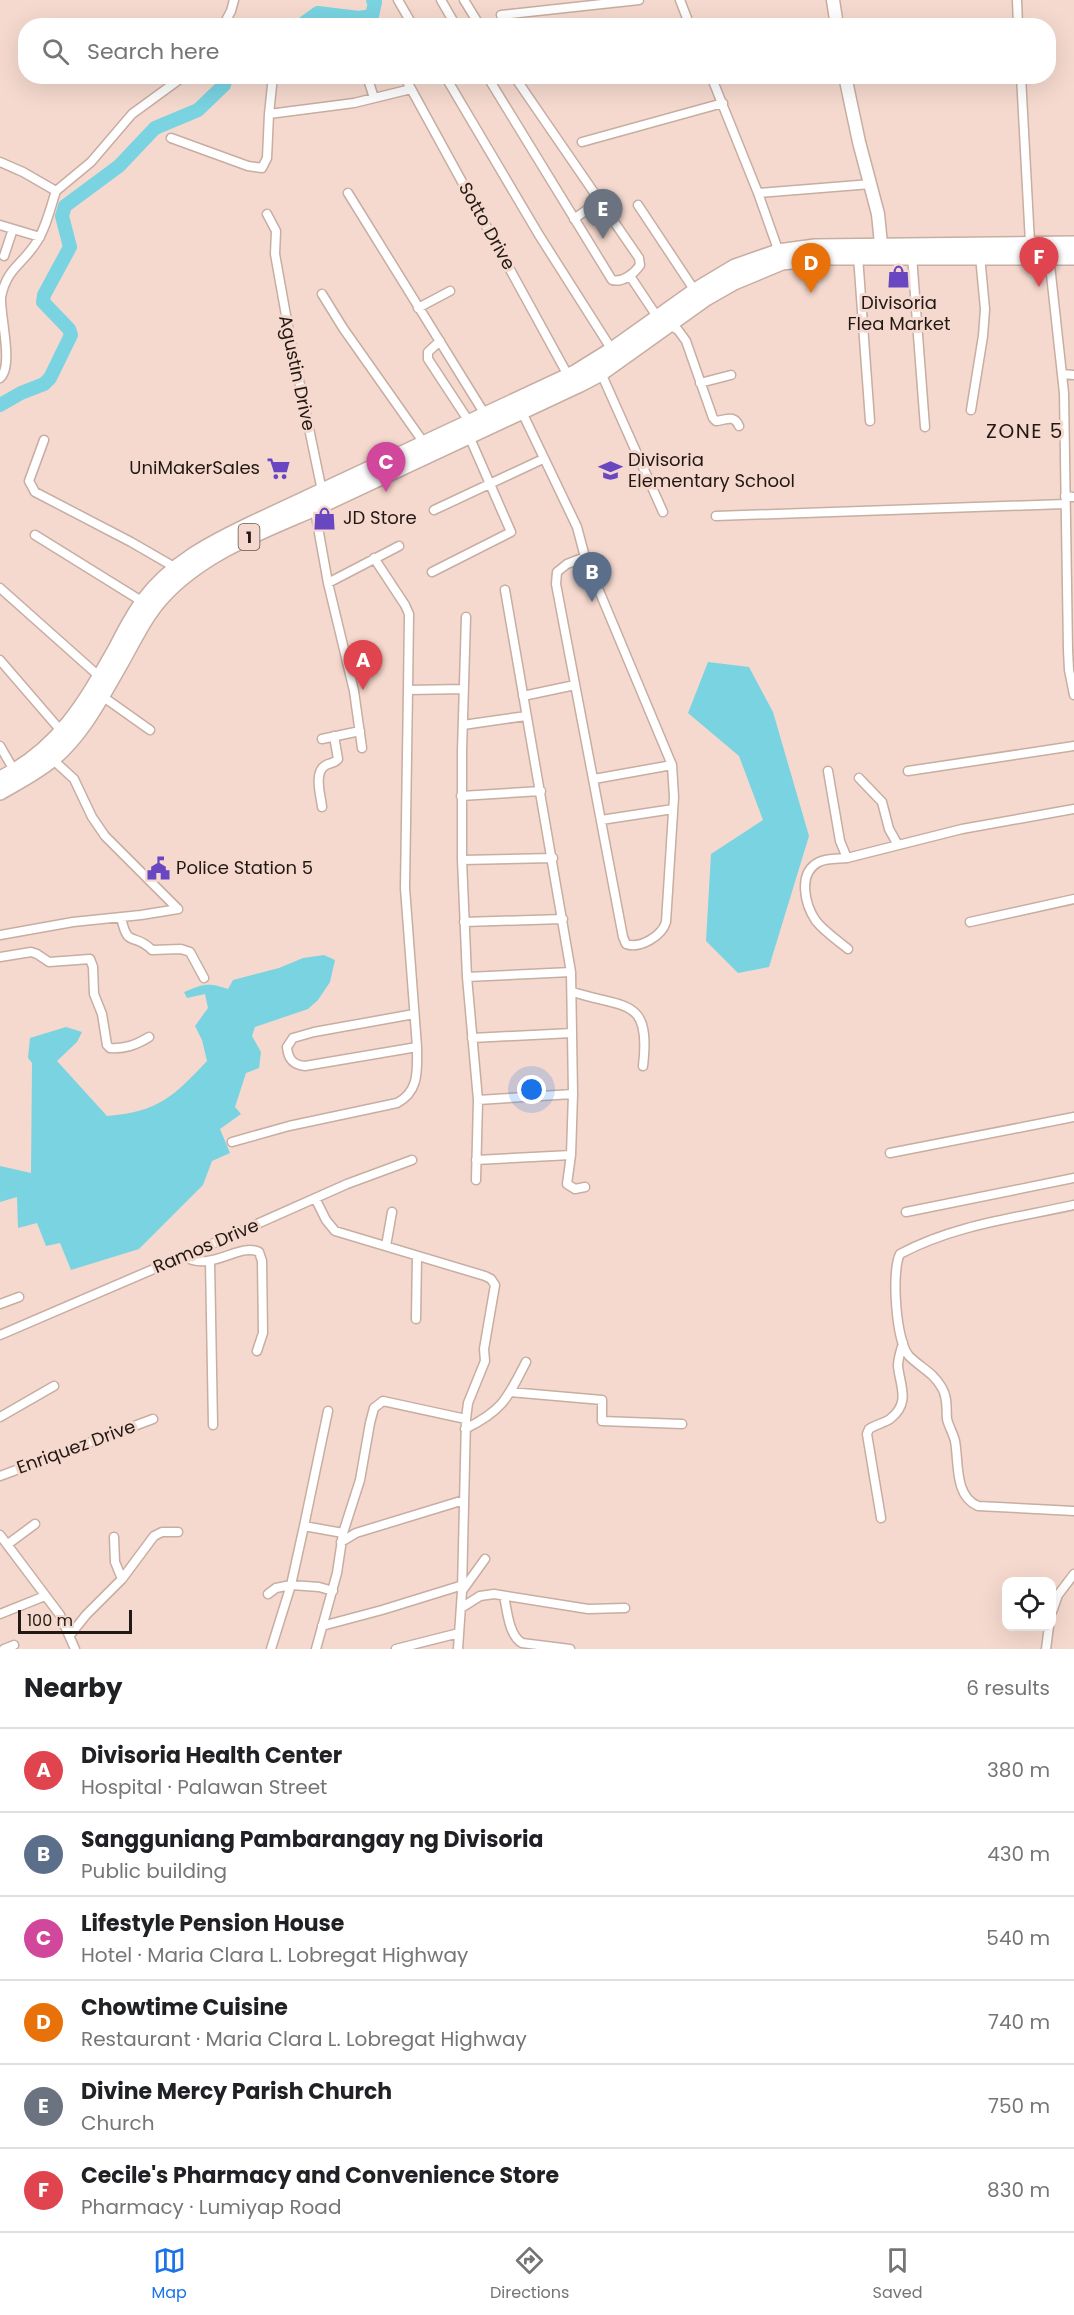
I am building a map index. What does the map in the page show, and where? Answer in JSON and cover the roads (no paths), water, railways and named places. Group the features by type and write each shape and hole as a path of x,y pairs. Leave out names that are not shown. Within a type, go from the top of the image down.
{"highway":[{"name":"1","path":"67,736 143,602 176,568 204,548 470,430 571,381 601,372 664,321 695,291 735,267 815,247 882,250 1030,243 1074,256"},
{"name":"1","path":"571,381 612,350 780,257 858,256 882,250 912,256 981,256 1048,250 1074,243"},
{"name":"1","path":"0,792 27,777 102,696 153,608 177,582 232,545 316,498 424,443 470,430 486,416 520,406"},
{"name":"1","path":"0,779 48,755"}],"street":[{"path":"227,18 234,0"},
{"path":"398,0 408,18"},
{"path":"441,0 451,18"},
{"path":"464,0 475,18"},
{"path":"501,15 639,0"},
{"path":"680,0 687,18"},
{"path":"833,0 836,18"},
{"path":"1017,0 1018,18"},
{"path":"0,378 6,367 1,309 2,292 9,275 40,237 56,191 87,166 132,114 173,84"},
{"path":"171,138 248,166 262,168 267,158 272,84"},
{"path":"370,84 374,98"},
{"name":"Sotto Drive","path":"408,84 571,381"},
{"path":"450,84 539,235 612,350"},
{"path":"492,84 612,280 620,281 630,276 640,265 639,258 519,84"},
{"path":"715,84 758,193 780,257"},
{"path":"847,84 859,142 872,184 882,250"},
{"path":"1021,84 1030,243"},
{"path":"269,114 316,109 411,89"},
{"path":"582,142 723,103"},
{"path":"0,162 56,191"},
{"path":"758,193 872,184"},
{"path":"348,193 486,416"},
{"path":"574,219 599,201"},
{"path":"638,206 695,291"},
{"name":"Agustin Drive","path":"267,214 276,231 275,254 328,583 354,691 362,748"},
{"path":"0,225 40,237"},
{"path":"13,229 2,255 23,258"},
{"path":"1048,250 1062,374 1070,475 1068,499 1071,535 1071,670 1074,695"},
{"path":"858,256 870,421"},
{"path":"912,256 925,427"},
{"path":"971,410 985,309 981,256"},
{"path":"630,276 664,321 678,330 686,341 713,418 716,421 732,418 739,426"},
{"path":"418,308 450,291"},
{"path":"322,294 343,328 424,443"},
{"path":"432,572 511,532 470,430 428,359 428,352 440,341"},
{"path":"601,372 663,512"},
{"path":"1062,374 1074,375"},
{"path":"700,383 731,375"},
{"path":"520,406 577,527 585,557 672,765 673,808 664,929 658,936 633,946 626,944 623,937 556,578 561,568 585,557"},
{"path":"44,440 29,481 35,492 176,568"},
{"path":"434,510 543,459"},
{"path":"717,516 1068,499"},
{"path":"35,536 143,602"},
{"path":"328,583 399,546"},
{"path":"232,1142 289,1126 397,1103 405,1099 414,1087 417,1077 404,854 409,614 374,558"},
{"path":"0,588 100,677"},
{"path":"505,590 572,972 573,1094 571,1155 567,1184 575,1189 585,1187"},
{"path":"466,616 461,796 462,860 467,977 478,1100 476,1180"},
{"path":"0,660 67,736"},
{"path":"523,696 575,685"},
{"path":"408,690 464,689"},
{"path":"102,696 150,730"},
{"path":"463,725 526,716"},
{"path":"322,739 360,731"},
{"path":"322,807 319,778 325,766 338,759 334,736"},
{"path":"0,746 15,772"},
{"path":"908,771 1074,746"},
{"path":"0,935 73,922 178,909 105,836 92,817 74,779 48,755"},
{"path":"594,779 672,765"},
{"path":"828,771 840,841 847,858"},
{"path":"859,778 882,802 889,829 898,845"},
{"path":"461,796 541,791"},
{"path":"601,820 673,808"},
{"path":"848,949 816,921 808,907 805,880 812,867 826,860 847,858 962,829 1074,809"},
{"path":"462,860 553,858"},
{"path":"970,922 1074,900"},
{"path":"122,917 126,935 129,938 144,941 152,950 188,950 204,978"},
{"path":"464,922 563,919"},
{"path":"0,957 31,952 49,962 90,959 93,967 94,994 104,1023 107,1045 110,1048 122,1048 137,1044 148,1037"},
{"path":"467,977 572,972"},
{"path":"573,992 621,1004 638,1015 645,1034 643,1066"},
{"path":"414,1014 314,1032 293,1038 287,1047 291,1060 305,1066 417,1047"},
{"path":"472,1038 572,1033"},
{"path":"478,1100 573,1094"},
{"path":"890,1153 1074,1117"},
{"path":"476,1160 571,1155"},
{"name":"Ramos Drive","path":"0,1335 347,1184 412,1160"},
{"path":"906,1212 1074,1178"},
{"path":"315,1198 326,1221 335,1231 485,1276 495,1285 484,1349 485,1361 468,1403 465,1419 463,1588 458,1649"},
{"path":"1074,1205 968,1226 900,1254 896,1261 896,1289 903,1343 910,1357 934,1377 945,1394 947,1418 955,1443 960,1479 970,1503 978,1506 1074,1511"},
{"path":"386,1246 392,1212"},
{"path":"183,1257 190,1260 210,1261 248,1250 257,1251 261,1255 263,1333 257,1351"},
{"path":"416,1318 417,1256"},
{"path":"210,1261 213,1425"},
{"path":"0,1305 19,1297"},
{"path":"881,1518 867,1434 868,1429 887,1421 900,1406 904,1388 898,1362 903,1343"},
{"path":"465,1429 495,1413 510,1392 526,1362"},
{"path":"0,1417 54,1386"},
{"path":"510,1392 602,1400 602,1421 682,1424"},
{"path":"316,1649 333,1591 343,1533 360,1480 363,1452 377,1404 383,1401 394,1402 465,1419"},
{"path":"271,1649 291,1585 328,1411"},
{"name":"Enriquez Drive","path":"0,1476 153,1419"},
{"path":"341,1543 356,1533 464,1500"},
{"path":"8,1544 35,1524"},
{"path":"304,1526 343,1533"},
{"path":"70,1635 86,1615 122,1579 154,1536 162,1532 178,1532"},
{"path":"0,1534 60,1615 75,1649"},
{"path":"114,1537 115,1562 122,1579"},
{"path":"322,1626 463,1588 470,1583 485,1558"},
{"path":"1056,1601 1074,1574"},
{"path":"268,1594 276,1588 291,1585 319,1587 333,1591"},
{"path":"461,1608 480,1596 494,1594 588,1609 625,1608"},
{"path":"0,1604 3,1613 45,1596"},
{"path":"504,1596 517,1640 522,1643 570,1649"},
{"path":"1046,1649 1048,1631"},
{"path":"396,1649 459,1633"},
{"path":"4,1649 14,1645"}],"water":[{"path":"708,662 749,667 773,712 809,836 769,967 738,973 706,941 711,854 763,820 739,756 688,713"},
{"path":"324,955 335,960 330,982 318,1000 308,1009 255,1027 252,1036 261,1052 259,1068 246,1073 235,1107 241,1114 220,1129 230,1153 212,1161 203,1185 139,1249 71,1270 60,1243 46,1246 37,1223 18,1228 17,1197 0,1202 0,1166 31,1173 32,1063 28,1058 30,1038 66,1027 82,1032 77,1042 57,1061 107,1116 139,1111 174,1093 207,1061 202,1040 195,1026 208,1008 205,994 187,998 184,992 206,985 228,989 233,980 279,968 303,958"}],"waterway":[{"path":"359,18 372,16 375,2 373,0"},
{"path":"311,18 318,13 359,18"},
{"path":"0,405 44,384 50,378 71,335 69,329 43,302 44,295 70,247 62,216 65,206 119,166 155,128 198,110 224,84"}],"place":[{"name":"Divine Mercy Parish Church","path":"603,239"},
{"name":"Divisoria Flea Market","path":"899,277"},
{"name":"Cecile's Pharmacy and Convenience Store","path":"1039,287"},
{"name":"Chowtime Cuisine","path":"811,293"},
{"name":"UniMakerSales","path":"278,468"},
{"name":"Divisoria Elementary School","path":"610,470"},
{"name":"Lifestyle Pension House","path":"386,492"},
{"name":"JD Store","path":"325,518"},
{"name":"Sangguniang Pambarangay ng Divisoria","path":"592,602"},
{"name":"Divisoria Health Center","path":"363,690"},
{"name":"Police Station 5","path":"158,868"}],"district":[{"name":"ZONE 5","path":"1025,431"}]}
